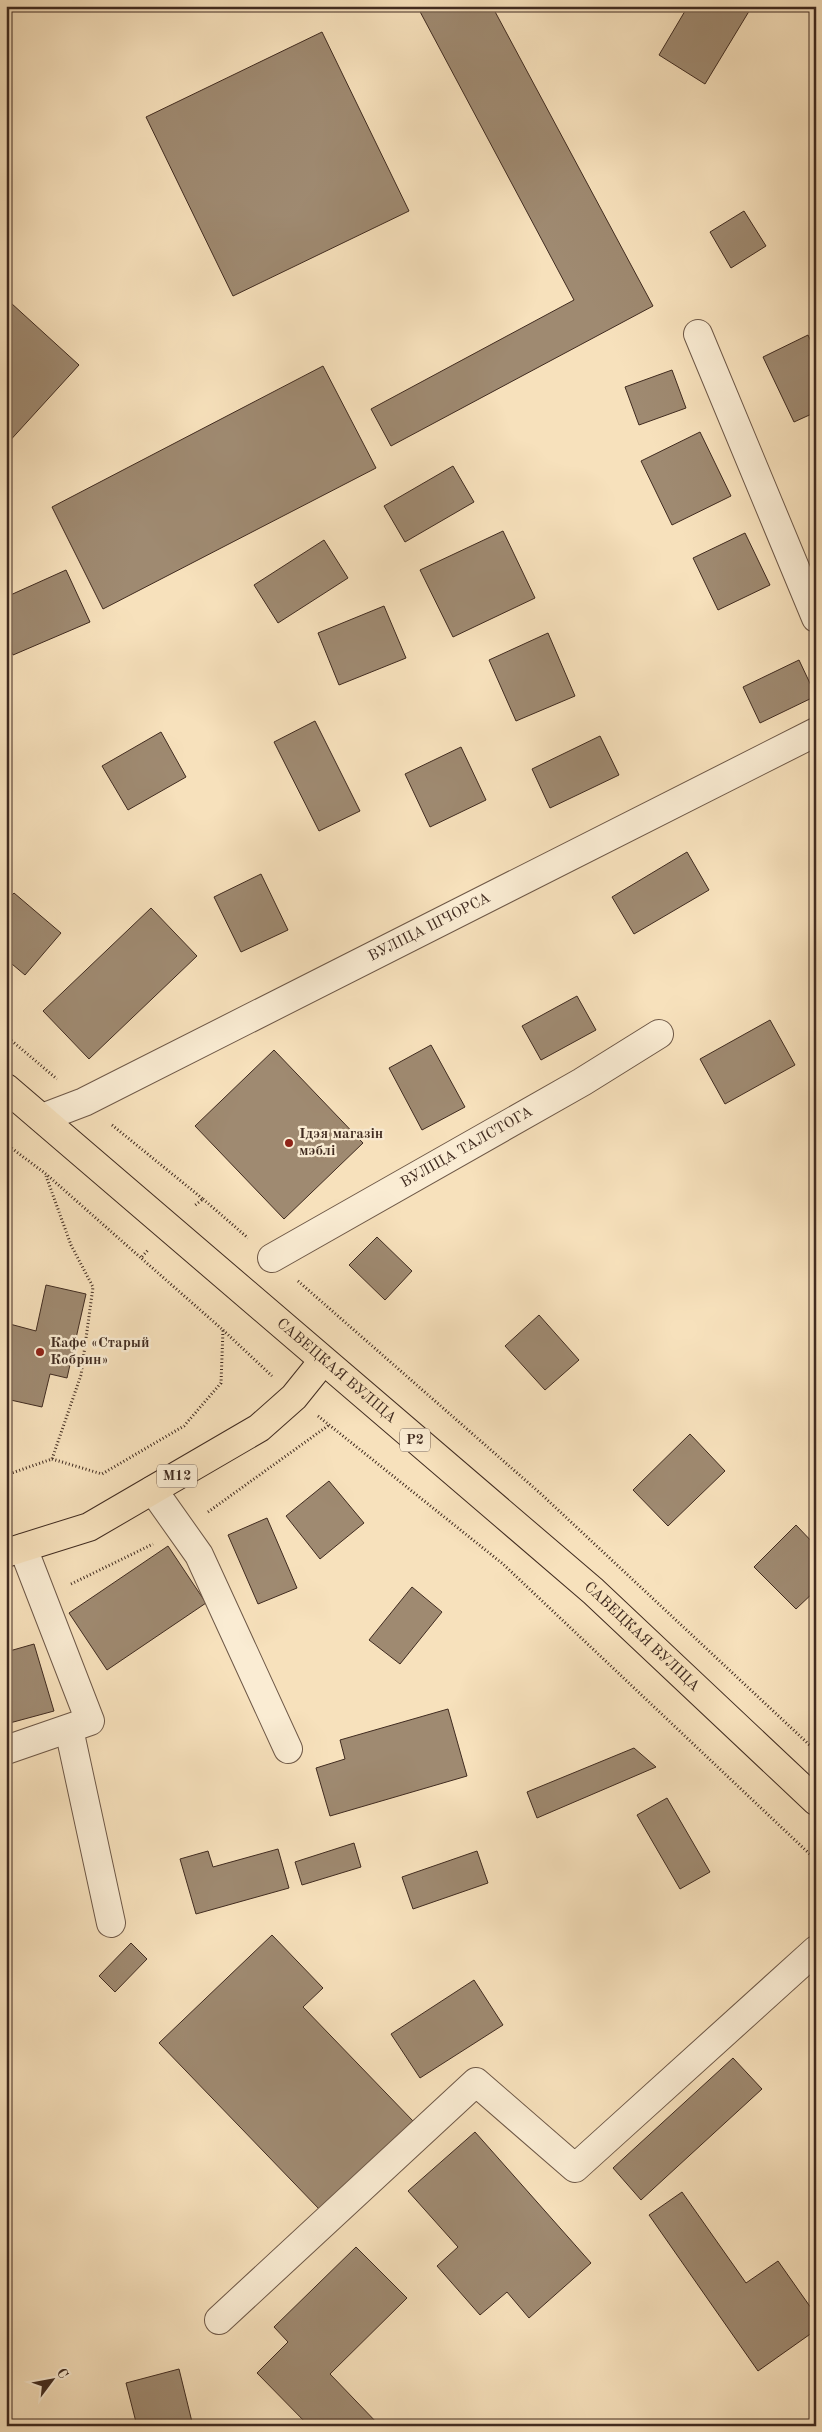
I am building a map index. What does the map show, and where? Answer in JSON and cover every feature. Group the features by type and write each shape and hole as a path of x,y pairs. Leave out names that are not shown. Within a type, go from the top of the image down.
{"main road":[{"name":"САВЕЦКАЯ ВУЛІЦА","path":"6,1088 322,1361 593,1591 816,1801"},
{"name":"М12","path":"15,1551 89,1527 259,1428 294,1397 322,1361"}],"street":[{"path":"698,334 816,618"},
{"name":"ВУЛІЦА ШЧОРСА","path":"42,1118 84,1102 816,732"},
{"name":"ВУЛІЦА ТАЛСТОГА","path":"272,1258 582,1082 659,1034"},
{"path":"152,1490 199,1554 288,1749"},
{"path":"6,1750 90,1721 15,1551"},
{"path":"69,1728 111,1923"},
{"path":"219,2320 476,2082 575,2168 816,1950"}],"path":[{"path":"46,1174 71,1245 93,1287 81,1375 52,1459"},
{"path":"203,1199 540,1493 816,1750"},
{"path":"141,1258 223,1330 294,1397 503,1564 816,1860"},
{"path":"6,1475 52,1459 102,1474 184,1426 221,1382 223,1330"}],"building":[{"path":"417,6 492,6 653,306 391,446 371,409 574,300"},
{"path":"688,6 747,6 751,8 705,84 659,55"},
{"path":"322,32 409,211 233,296 146,117"},
{"path":"744,211 766,246 731,268 710,232"},
{"path":"11,303 79,365 6,445 6,309"},
{"path":"808,335 816,352 816,412 794,422 763,357"},
{"path":"323,366 376,468 103,609 52,507"},
{"path":"672,370 686,408 639,425 625,387"},
{"path":"700,432 731,496 672,525 641,461"},
{"path":"453,466 474,502 405,542 384,506"},
{"path":"503,531 535,598 453,637 420,570"},
{"path":"745,533 770,585 718,610 693,558"},
{"path":"324,540 348,578 278,623 254,585"},
{"path":"66,570 90,622 13,655 6,640 6,597"},
{"path":"384,606 406,658 339,685 318,633"},
{"path":"548,633 575,696 516,721 489,660"},
{"path":"799,660 816,696 760,723 743,687"},
{"path":"315,721 360,811 319,831 274,742"},
{"path":"161,732 186,777 128,810 102,766"},
{"path":"600,736 619,775 550,808 532,769"},
{"path":"461,747 486,800 430,827 405,774"},
{"path":"687,852 709,890 634,934 612,897"},
{"path":"261,874 288,930 241,952 214,897"},
{"path":"14,893 61,933 25,975 6,959 6,901"},
{"path":"151,908 197,956 89,1059 43,1011"},
{"path":"577,996 596,1030 541,1060 522,1026"},
{"path":"770,1020 795,1065 725,1104 700,1059"},
{"path":"431,1045 465,1107 422,1130 389,1068"},
{"path":"274,1050 363,1143 284,1219 195,1126"},
{"path":"377,1237 412,1271 385,1300 349,1265"},
{"name":"Кафе «Старый Кобрин»","path":"46,1285 86,1294 67,1378 50,1374 42,1407 6,1399 6,1323 36,1331"},
{"path":"539,1315 579,1360 545,1390 505,1346"},
{"path":"690,1434 725,1471 668,1526 633,1490"},
{"path":"329,1481 364,1523 320,1559 286,1516"},
{"path":"267,1518 297,1588 258,1604 228,1535"},
{"path":"796,1525 816,1546 816,1590 796,1609 754,1567"},
{"path":"168,1546 206,1603 107,1670 69,1613"},
{"path":"412,1587 442,1612 400,1664 369,1640"},
{"path":"34,1644 54,1711 6,1724 6,1652"},
{"path":"448,1709 467,1776 330,1816 316,1768 345,1759 340,1740"},
{"path":"634,1748 656,1767 537,1818 527,1792"},
{"path":"667,1798 710,1872 680,1889 637,1815"},
{"path":"354,1843 361,1867 302,1885 295,1862"},
{"path":"278,1849 289,1888 196,1914 180,1859 208,1851 213,1867"},
{"path":"477,1851 488,1883 413,1909 402,1877"},
{"path":"272,1935 323,1988 303,2007 413,2121 320,2210 159,2043"},
{"path":"131,1943 147,1959 115,1992 99,1976"},
{"path":"474,1980 503,2025 420,2078 391,2034"},
{"path":"733,2058 762,2089 641,2200 613,2168"},
{"path":"475,2132 591,2263 529,2318 507,2292 480,2315 437,2266 458,2247 408,2191"},
{"path":"682,2192 746,2283 778,2261 816,2315 816,2330 758,2371 649,2215"},
{"path":"356,2247 407,2298 330,2374 380,2426 309,2426 257,2373 288,2342 274,2327"},
{"path":"179,2369 193,2426 137,2426 126,2383"}],"place":[{"name":"Ідэя магазін мэблі","path":"289,1143"},
{"name":"Кафе «Старый Кобрин»","path":"40,1352"}]}
